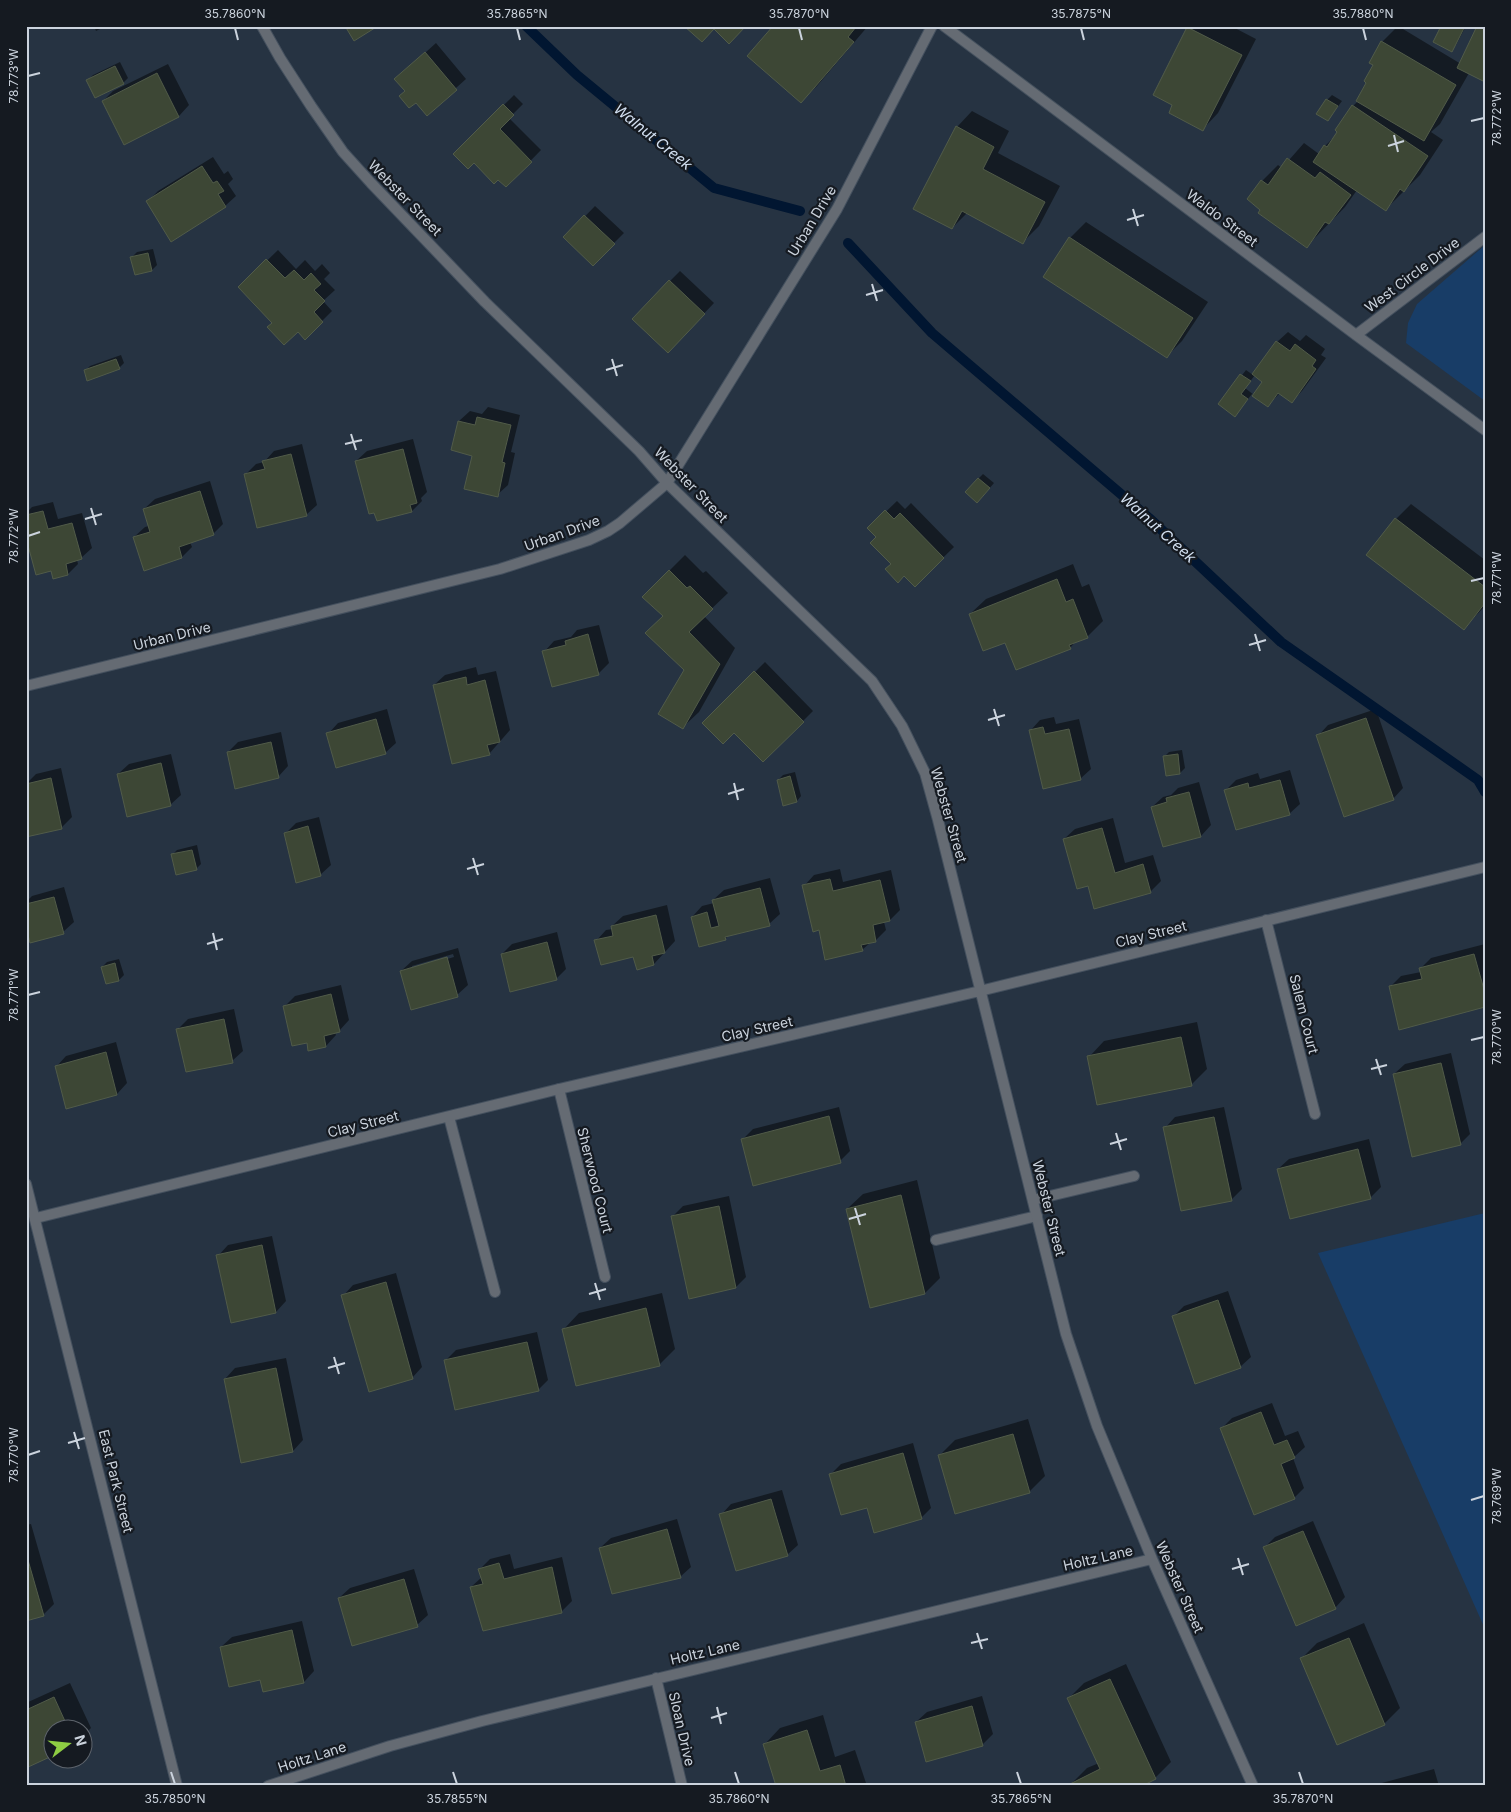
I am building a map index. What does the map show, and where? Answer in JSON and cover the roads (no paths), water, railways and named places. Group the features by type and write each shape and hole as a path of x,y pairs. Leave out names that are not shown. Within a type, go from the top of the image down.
{"street":[{"name":"Webster Street","path":"262,26 311,106 343,152 371,183 485,302 640,451 667,483 872,681 902,726 925,773 938,820 1066,1334 1097,1426 1152,1559 1253,1786"},
{"name":"Urban Drive","path":"26,686 492,571 563,549 608,531 667,483 837,209 932,26"},
{"name":"Waldo Street","path":"944,26 1485,430"},
{"name":"West Circle Drive","path":"1356,335 1485,238"},
{"name":"Clay Street","path":"36,1218 559,1089 980,991 1485,867"},
{"name":"Salem Court","path":"1266,920 1315,1114"},
{"name":"Sherwood Court","path":"559,1089 605,1277"},
{"path":"449,1117 495,1292"},
{"path":"1033,1200 1134,1176"},
{"name":"East Park Street","path":"26,1184 177,1786"},
{"path":"936,1240 1037,1216"},
{"name":"Holtz Lane","path":"268,1786 390,1746 473,1723 1152,1559"},
{"name":"Sloan Drive","path":"656,1678 682,1786"}],"waterway":[{"name":"Walnut Creek","path":"526,26 577,75 714,188 800,211"},
{"name":"Walnut Creek","path":"848,243 932,333 1149,518 1281,642 1478,780 1485,792"}]}
